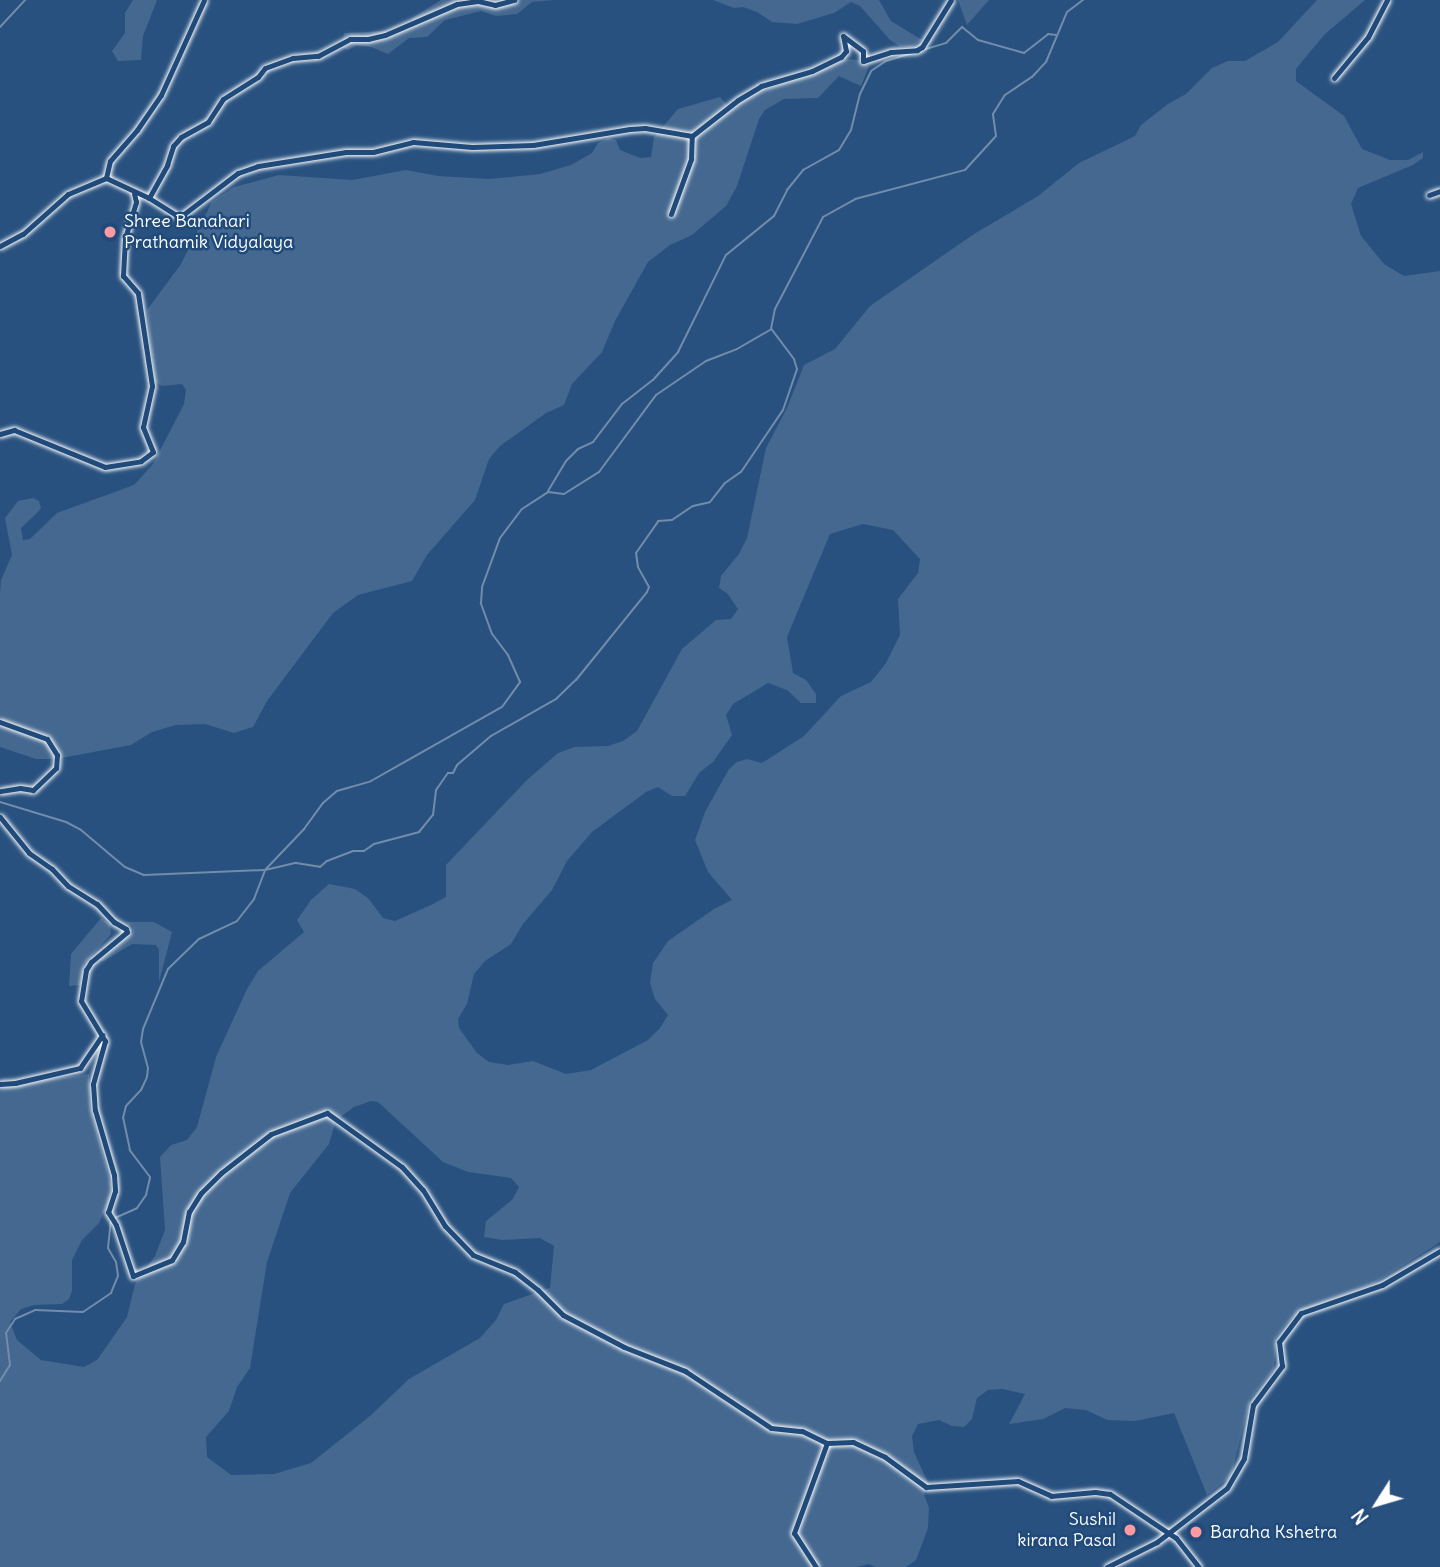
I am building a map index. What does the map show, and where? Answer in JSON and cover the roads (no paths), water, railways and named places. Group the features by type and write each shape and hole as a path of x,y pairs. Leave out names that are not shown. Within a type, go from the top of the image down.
{"street":[{"path":"106,178 110,161 137,130 161,95 204,0"},
{"path":"149,198 167,165 173,145 181,137 208,122 223,99 258,77 265,68 293,58 318,56 350,38 368,39 385,34 457,5 478,1 495,5 514,0"},
{"path":"106,178 149,198 180,218 238,173 346,152 373,152 413,142 472,147 533,145 645,128 692,136 738,100 761,86 812,71 841,58 846,51 843,36 863,51 863,61 891,52 917,50 922,47 951,0"},
{"path":"1334,78 1368,37 1387,0"},
{"path":"671,214 691,159 692,136"},
{"path":"0,246 23,234 68,194 106,178"},
{"path":"1429,195 1440,191"},
{"path":"0,434 14,430 105,467 141,461 153,452 143,428 152,386 138,293 123,276 125,238 136,202 134,193"},
{"path":"0,722 47,739 58,755 56,768 33,790 11,788 0,792"},
{"path":"0,817 29,853 52,869 68,886 97,904 114,922 127,929 127,932 97,956 86,970 81,1001 105,1041 93,1084 95,1110 114,1175 115,1191 108,1212 116,1225 133,1276 172,1260 183,1242 189,1212 201,1192 221,1173 271,1134 327,1113 402,1167 423,1190 445,1226 473,1255 514,1272 538,1290 563,1315 624,1346 685,1371 771,1429 802,1431 827,1443 853,1442 885,1457 926,1488 1018,1481 1051,1496 1095,1492 1110,1494 1176,1538 1199,1567"},
{"path":"0,1084 80,1068 102,1035"},
{"path":"1107,1567 1168,1533 1227,1488 1234,1479 1244,1458 1253,1405 1282,1366 1279,1342 1301,1313 1382,1285 1440,1251"},
{"path":"816,1567 794,1534 827,1443"}],"waterway":[{"path":"0,27 25,0"},
{"path":"0,802 66,822 81,830 125,867 144,875 265,870 304,829 323,803 337,791 371,781 502,707 520,682 508,655 492,634 481,603 482,587 500,538 522,509 548,492 564,494 599,472 656,395 706,361 737,349 771,329 775,309 823,217 855,199 965,170 996,136 993,114 1005,95 1032,77 1046,62 1067,12 1083,0"},
{"path":"548,491 566,461 578,449 593,442 622,404 653,380 678,352 726,255 774,216 787,190 803,170 839,150 851,130 860,94 871,71 886,61 946,43 962,27 978,40 1024,53 1048,34 1056,35"},
{"path":"115,1218 137,1208 146,1195 150,1177 130,1150 123,1118 126,1106 141,1090 147,1077 148,1068 141,1042 143,1029 168,969 199,939 237,921 254,899 265,870 296,863 320,867 327,861 353,851 364,851 374,844 419,832 433,815 436,790 448,773 453,773 457,765 491,736 556,699 576,680 647,592 649,587 638,567 636,553 658,521 672,520 693,506 710,502 725,483 741,472 783,410 797,369 794,359 771,329"},
{"path":"0,1381 10,1365 6,1333 15,1319 35,1310 83,1312 111,1293 118,1276 116,1262 108,1248 111,1221"}],"place":[{"name":"Shree Banahari Prathamik Vidyalaya","path":"110,232"},
{"name":"Sushil kirana Pasal","path":"1130,1530"},
{"name":"Baraha Kshetra","path":"1196,1532"}]}
